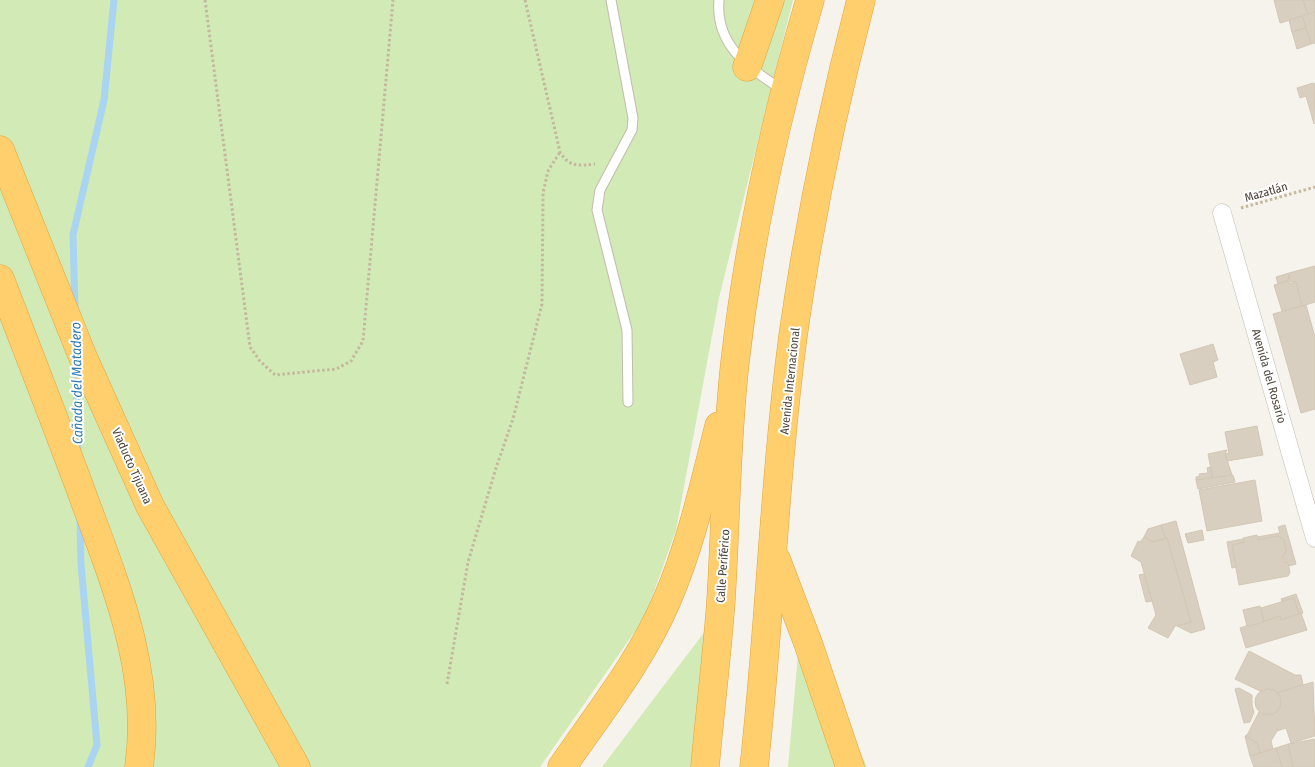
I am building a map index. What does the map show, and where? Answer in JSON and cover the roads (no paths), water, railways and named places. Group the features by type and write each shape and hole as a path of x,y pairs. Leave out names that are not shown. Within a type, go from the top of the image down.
{"highway":[{"path":"748,67 770,0"},
{"path":"562,767 637,659 666,602 688,545 735,364 750,253 765,173 784,91 810,0"},
{"name":"Avenida Internacional","path":"754,767 793,338 810,221 831,120 861,0"},
{"name":"Viaducto Tijuana","path":"0,150 82,355 150,506 296,767"},
{"path":"0,279 127,620 142,691 142,748 139,767"},
{"name":"Calle Periférico","path":"705,767 721,602 735,364"},
{"path":"773,550 808,643 850,767"}],"street":[{"name":"Avenida del Rosario","path":"1222,213 1315,538"}],"lane":[{"path":"611,0 632,118 632,130 600,190 597,210 628,330 628,402"},
{"path":"719,0 718,11 726,40 748,67 784,91"}],"waterway":[{"name":"Cañada del Matadero","path":"75,309 73,235 104,100 114,0"},
{"name":"Cañada del Matadero","path":"76,367 78,451"},
{"name":"Cañada del Matadero","path":"80,520 81,564 97,745 88,767"}]}
